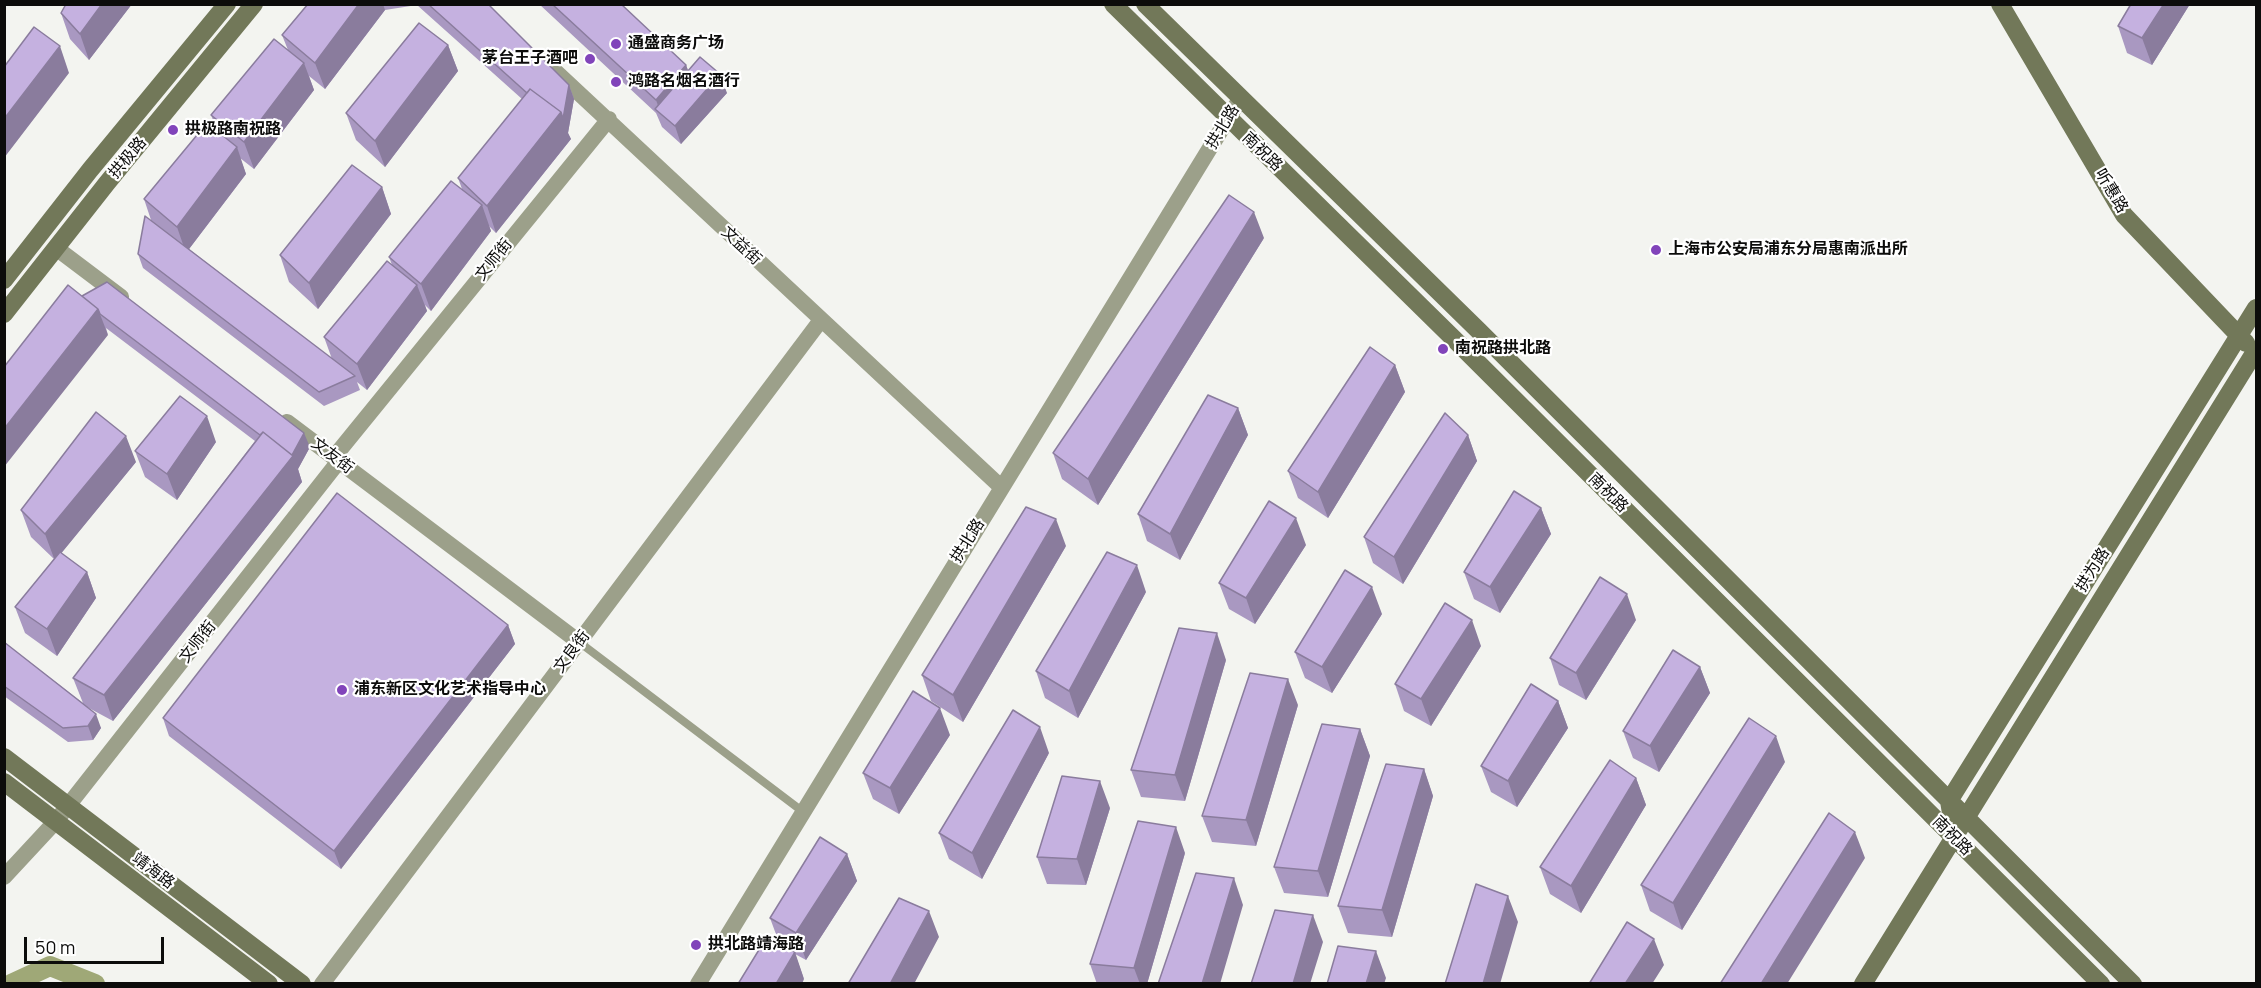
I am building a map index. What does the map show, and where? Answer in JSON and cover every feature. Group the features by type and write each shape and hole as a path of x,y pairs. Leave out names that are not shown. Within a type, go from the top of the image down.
{"main road":[{"name":"拱极路","path":"4,280 226,4"},
{"name":"拱极路","path":"4,315 254,4"},
{"name":"南祝路","path":"1113,4 1454,339 2101,984"},
{"name":"南祝路","path":"1145,4 1479,331 2133,984"},
{"name":"听惠路","path":"2000,4 2124,215 2256,351"},
{"name":"拱为路","path":"1949,801 2256,308"},
{"name":"拱为路","path":"1863,984 2256,351"},
{"name":"靖海路","path":"4,757 302,984"},
{"name":"靖海路","path":"4,782 269,984"},
{"path":"1949,801 1953,837"}],"street":[{"name":"文益街","path":"524,43 609,119 629,143 1001,487"},
{"name":"拱北路","path":"698,984 1240,99"},
{"name":"文师街","path":"4,878 68,806 336,459 609,119"},
{"path":"56,248 137,309"},
{"name":"文良街","path":"322,984 821,320"},
{"name":"文友街","path":"277,414 579,642"}],"lane":[{"path":"579,642 802,811"}],"building":[{"path":"66,4 102,4 80,34 61,13"},
{"path":"308,4 359,4 315,63 282,35"},
{"path":"428,4 488,4 569,85 563,119 561,112 530,89 527,93"},
{"name":"通盛商务广场","path":"552,4 621,4 686,65 656,100"},
{"path":"2131,4 2164,4 2142,38 2118,26"},
{"path":"419,23 448,45 375,141 346,113"},
{"path":"34,27 60,46 4,119 4,67"},
{"path":"274,39 304,63 244,142 211,115"},
{"path":"700,57 720,74 675,126 655,109"},
{"path":"530,89 561,112 487,206 458,178"},
{"path":"207,123 237,147 177,227 144,199"},
{"path":"352,165 382,187 309,283 280,255"},
{"path":"451,181 482,205 421,284 389,257"},
{"path":"1229,195 1254,212 1088,479 1053,453"},
{"path":"145,216 355,376 319,392 138,254"},
{"path":"387,261 417,285 357,364 324,337"},
{"path":"107,282 304,433 292,455 263,432 260,435 100,314 98,309 82,296"},
{"path":"68,285 98,309 4,429 4,367"},
{"path":"1370,347 1395,365 1318,492 1288,471"},
{"path":"1208,395 1238,408 1170,534 1138,514"},
{"path":"180,396 207,416 167,474 135,451"},
{"path":"96,412 126,436 45,534 21,510"},
{"path":"1445,413 1468,435 1394,557 1364,537"},
{"path":"263,432 293,456 104,695 73,678"},
{"path":"1514,491 1541,508 1490,587 1464,572"},
{"name":"浦东新区文化艺术指导中心","path":"337,493 508,625 334,851 163,718"},
{"path":"1269,501 1296,518 1246,598 1219,583"},
{"path":"1026,507 1056,519 953,695 922,675"},
{"path":"60,552 87,572 47,629 15,607"},
{"path":"1107,552 1137,565 1069,691 1036,671"},
{"path":"1345,570 1372,587 1322,667 1295,652"},
{"path":"1600,577 1627,594 1576,673 1550,658"},
{"path":"1445,603 1472,620 1421,699 1395,684"},
{"path":"1179,628 1217,633 1175,775 1131,770"},
{"path":"4,642 96,714 88,726 63,728 4,686"},
{"path":"1673,650 1700,667 1650,746 1623,731"},
{"path":"1250,673 1288,679 1246,820 1202,816"},
{"path":"1531,684 1558,701 1508,781 1481,766"},
{"path":"913,691 940,708 890,788 863,773"},
{"path":"1013,710 1040,727 972,853 939,833"},
{"path":"1749,718 1776,736 1673,903 1641,885"},
{"path":"1322,724 1360,729 1318,871 1274,867"},
{"path":"1610,760 1636,778 1571,886 1540,867"},
{"path":"1386,764 1424,769 1382,910 1338,906"},
{"path":"1062,776 1100,781 1077,859 1037,857"},
{"path":"1829,813 1855,832 1761,984 1720,984"},
{"path":"1138,821 1176,827 1134,968 1090,964"},
{"path":"820,837 847,854 796,933 770,918"},
{"path":"1196,873 1234,878 1202,984 1158,984"},
{"path":"1476,884 1508,896 1483,984 1445,984"},
{"path":"899,898 929,911 890,984 848,984"},
{"path":"1275,910 1313,915 1293,984 1251,984"},
{"path":"1627,922 1654,939 1625,984 1589,984"},
{"path":"765,940 795,952 776,984 738,984"},
{"path":"1338,946 1376,951 1366,984 1327,984"}],"waterway":[{"path":"11,984 50,966 95,984"}],"place":[{"name":"通盛商务广场","path":"616,44"},
{"name":"茅台王子酒吧","path":"590,59"},
{"name":"鸿路名烟名酒行","path":"616,82"},
{"name":"拱极路南祝路","path":"173,130"},
{"name":"上海市公安局浦东分局惠南派出所","path":"1656,250"},
{"name":"南祝路拱北路","path":"1443,349"},
{"name":"浦东新区文化艺术指导中心","path":"342,690"},
{"name":"拱北路靖海路","path":"696,945"}]}
